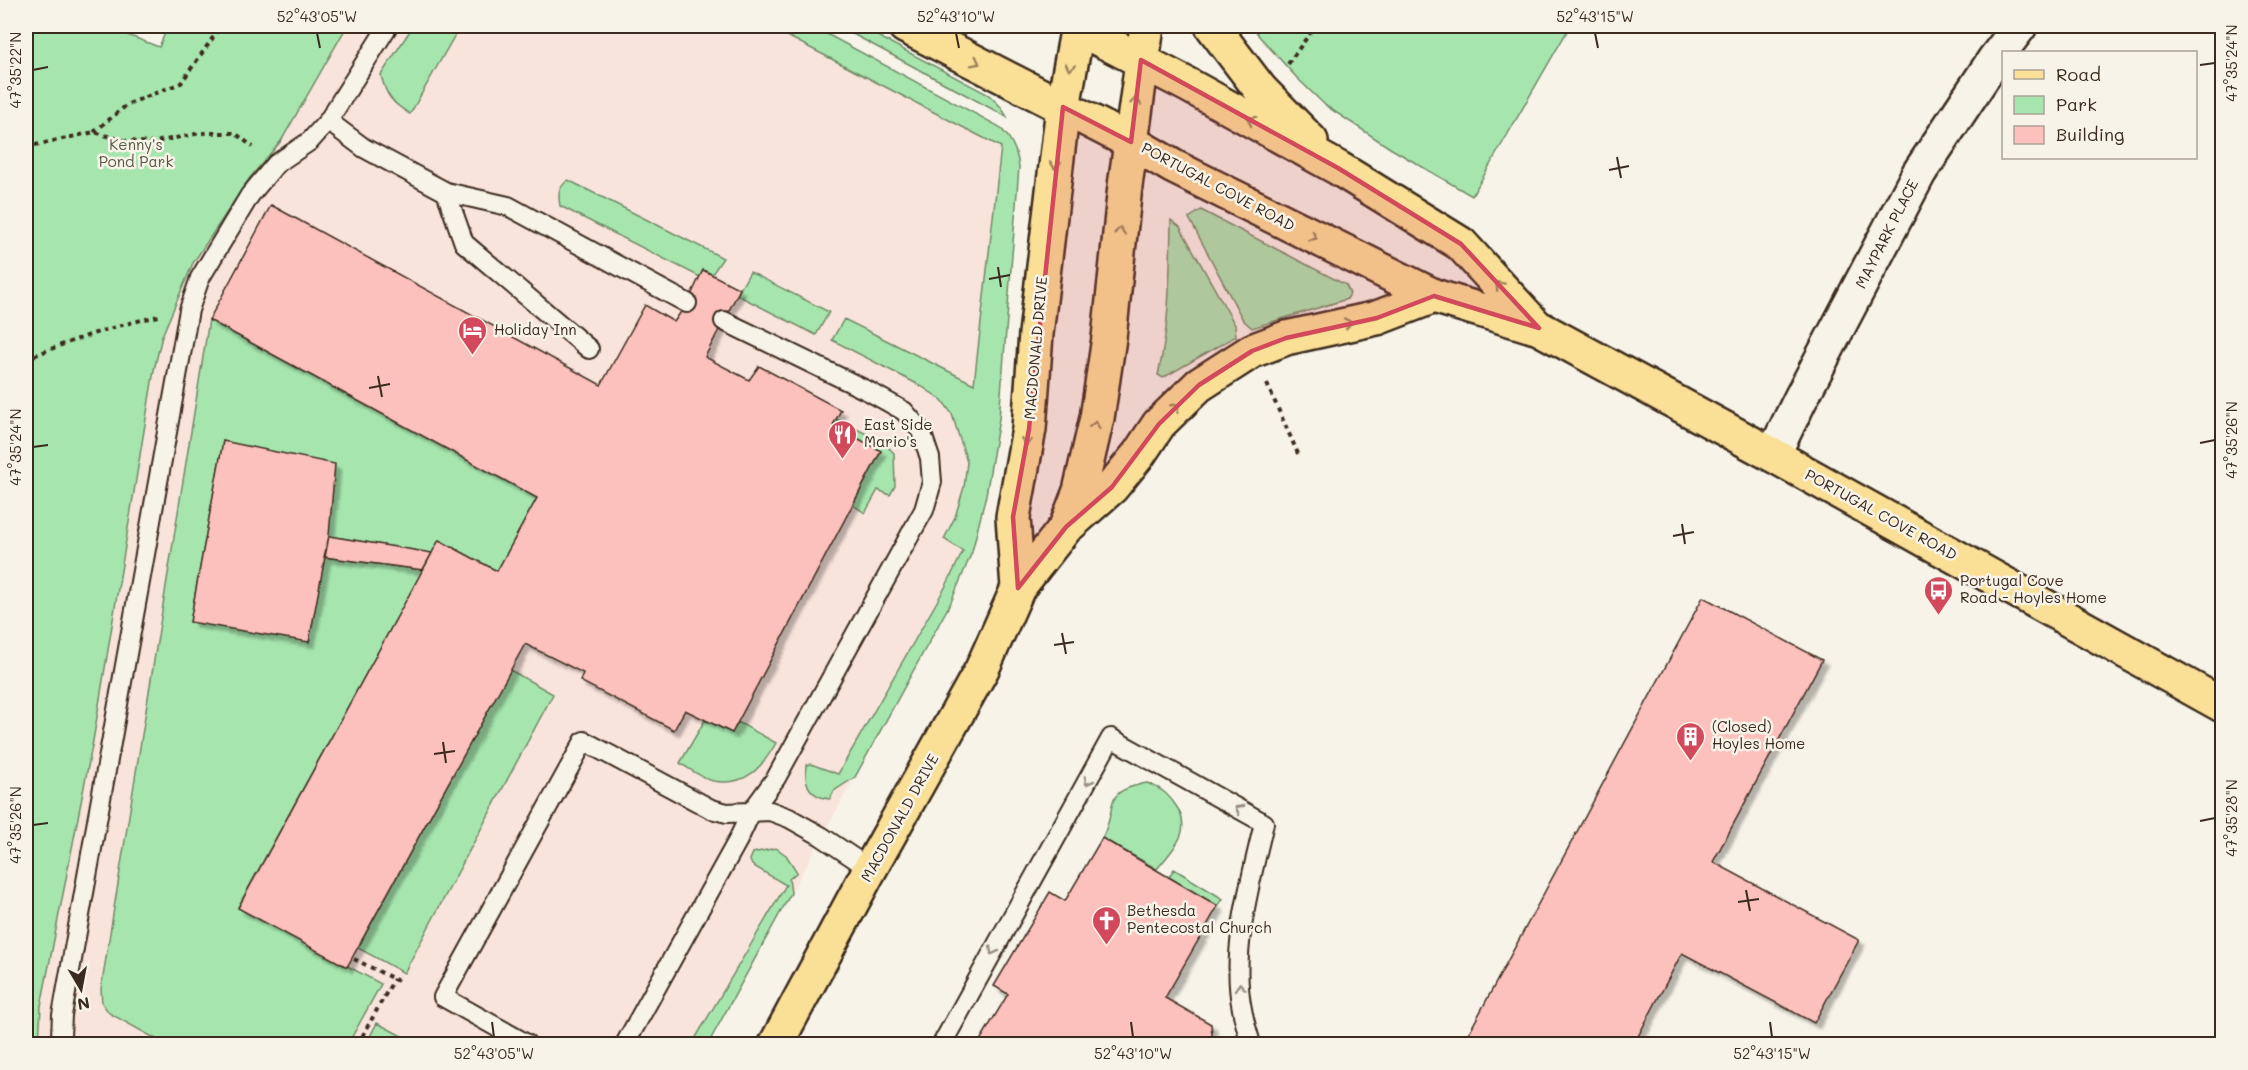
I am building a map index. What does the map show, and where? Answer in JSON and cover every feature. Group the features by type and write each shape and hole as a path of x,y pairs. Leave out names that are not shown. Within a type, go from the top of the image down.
{"main road":[{"name":"PORTUGAL COVE ROAD","path":"905,26 1131,141 1174,167 1434,296 1539,328 2223,705"},
{"name":"PORTUGAL COVE ROAD","path":"1077,26 1338,168 1461,244 1539,328"},
{"name":"MACDONALD DRIVE","path":"1018,588 1013,517 1029,429 1036,334 1063,107 1077,26"},
{"name":"MACDONALD DRIVE","path":"776,1044 870,869 982,669 1018,588 1066,527 1080,490 1097,418 1109,338 1131,141 1147,26"},
{"path":"1212,26 1260,89 1338,168"},
{"path":"1066,527 1112,487 1139,454 1159,424 1199,385 1252,351 1286,338 1377,318 1434,296"}],"street":[{"name":"MAYPARK PLACE","path":"1773,455 1919,173 1994,60 2020,26"}],"lane":[{"path":"63,1044 62,1015 189,310 200,278 250,195 276,164 310,141 328,121 388,26"},
{"path":"328,121 364,148 446,192 508,206 687,303"},
{"path":"446,192 464,243 589,349"},
{"path":"625,1044 738,840 751,812 776,778 924,510 932,482 930,458 921,431 904,411 861,387 724,321"},
{"path":"942,1044 1111,738 1264,823 1244,916 1239,958 1241,1008 1251,1044"},
{"path":"527,1044 443,997 584,741 711,809 727,813 770,811 789,818 821,836 870,869"}],"path":[{"path":"26,147 94,132 128,104 181,83 221,26"},
{"path":"1287,65 1314,26"},
{"path":"94,132 121,140 150,142 201,133 235,133 276,164"},
{"path":"26,359 124,323 189,310"},
{"path":"26,380 28,412 26,434"},
{"path":"1265,381 1299,456"},
{"path":"354,959 396,980 358,1044"}],"highlighted area":[{"path":"1141,60 1338,168 1461,244 1539,328 1434,296 1377,318 1286,338 1252,351 1199,385 1159,424 1112,487 1066,527 1018,588 1013,517 1029,429 1063,107 1131,142"}],"shaded area":[{"path":"347,26 812,26 998,126 1006,133 1018,153 1019,167 999,419 986,495 972,552 951,602 708,1044 39,1044 41,1006 93,741 154,370 162,336 193,263 250,179 281,141"}],"green space":[{"name":"Kenny's Pond Park","path":"26,26 104,26 159,47 168,26 347,26 281,141 249,179 193,263 162,336 154,370 93,741 41,1006 39,1044 26,1044"},
{"path":"413,26 460,26 410,114 391,98 381,75"},
{"path":"768,26 812,26 998,126 1013,144 1019,167 999,419 986,495 972,552 951,602 855,777 834,791 830,799 818,796 810,789 806,778 806,765 811,764 838,774 947,584 963,551 944,539 955,517 964,487 967,462 952,414 942,400 921,386 832,340 844,319 974,384 1001,147"},
{"path":"838,26 859,26 989,95 1007,117"},
{"path":"1253,26 1570,26 1472,196 1390,148 1326,106 1297,78 1259,36"},
{"path":"568,180 723,258 712,274 703,270 700,277 560,206 559,192"},
{"path":"1201,210 1346,285 1350,294 1347,299 1252,328 1243,320 1189,218"},
{"path":"1171,220 1180,227 1235,325 1236,336 1163,378 1158,375 1167,318"},
{"path":"750,272 829,312 816,335 737,295"},
{"path":"209,320 537,498 497,571 439,540 432,553 329,536 223,441 190,622 309,642 324,557 423,570 238,907 381,984 348,1044 165,1044 109,1013 102,1003 101,989"},
{"path":"836,419 883,442 894,453 895,486 890,495 878,490 865,513 853,505 881,451 833,425"},
{"path":"510,670 553,694 404,973 358,948"},
{"path":"705,720 732,733 738,722 776,743 765,760 751,774 734,781 713,781 700,776 680,763"},
{"path":"1147,783 1168,796 1180,813 1183,822 1180,838 1157,869 1102,838 1116,795"},
{"path":"776,848 786,855 797,872 789,879 791,893 708,1044 692,1044 786,885 752,865 750,860 753,853"},
{"path":"1174,869 1223,899 1218,906 1169,877"},
{"path":"377,1023 417,1044 366,1044"}],"building":[{"path":"271,205 601,385 645,305 674,322 687,303 703,270 740,289 705,357 749,380 759,366 841,410 833,425 881,451 732,733 685,710 674,730 580,681 583,673 525,644 347,967 238,908 439,540 497,571 537,498 209,320"},
{"path":"223,441 335,464 329,536 309,642 190,622"},
{"path":"329,536 432,553 423,570 324,557"},
{"name":"(Closed) Hoyles Home","path":"1703,597 1822,660 1713,862 1859,940 1814,1023 1682,953 1634,1044 1463,1044"},
{"name":"Bethesda Pentecostal Church","path":"1102,838 1218,906 1165,998 1211,1024 1213,1044 978,1044 1008,994 994,986 1050,892 1065,901"}],"place":[{"name":"Holiday Inn","path":"473,356"},
{"name":"East Side Mario's","path":"843,460"},
{"name":"Portugal Cove Road - Hoyles Home","path":"1939,616"},
{"name":"(Closed) Hoyles Home","path":"1691,762"},
{"name":"Bethesda Pentecostal Church","path":"1106,946"}]}
